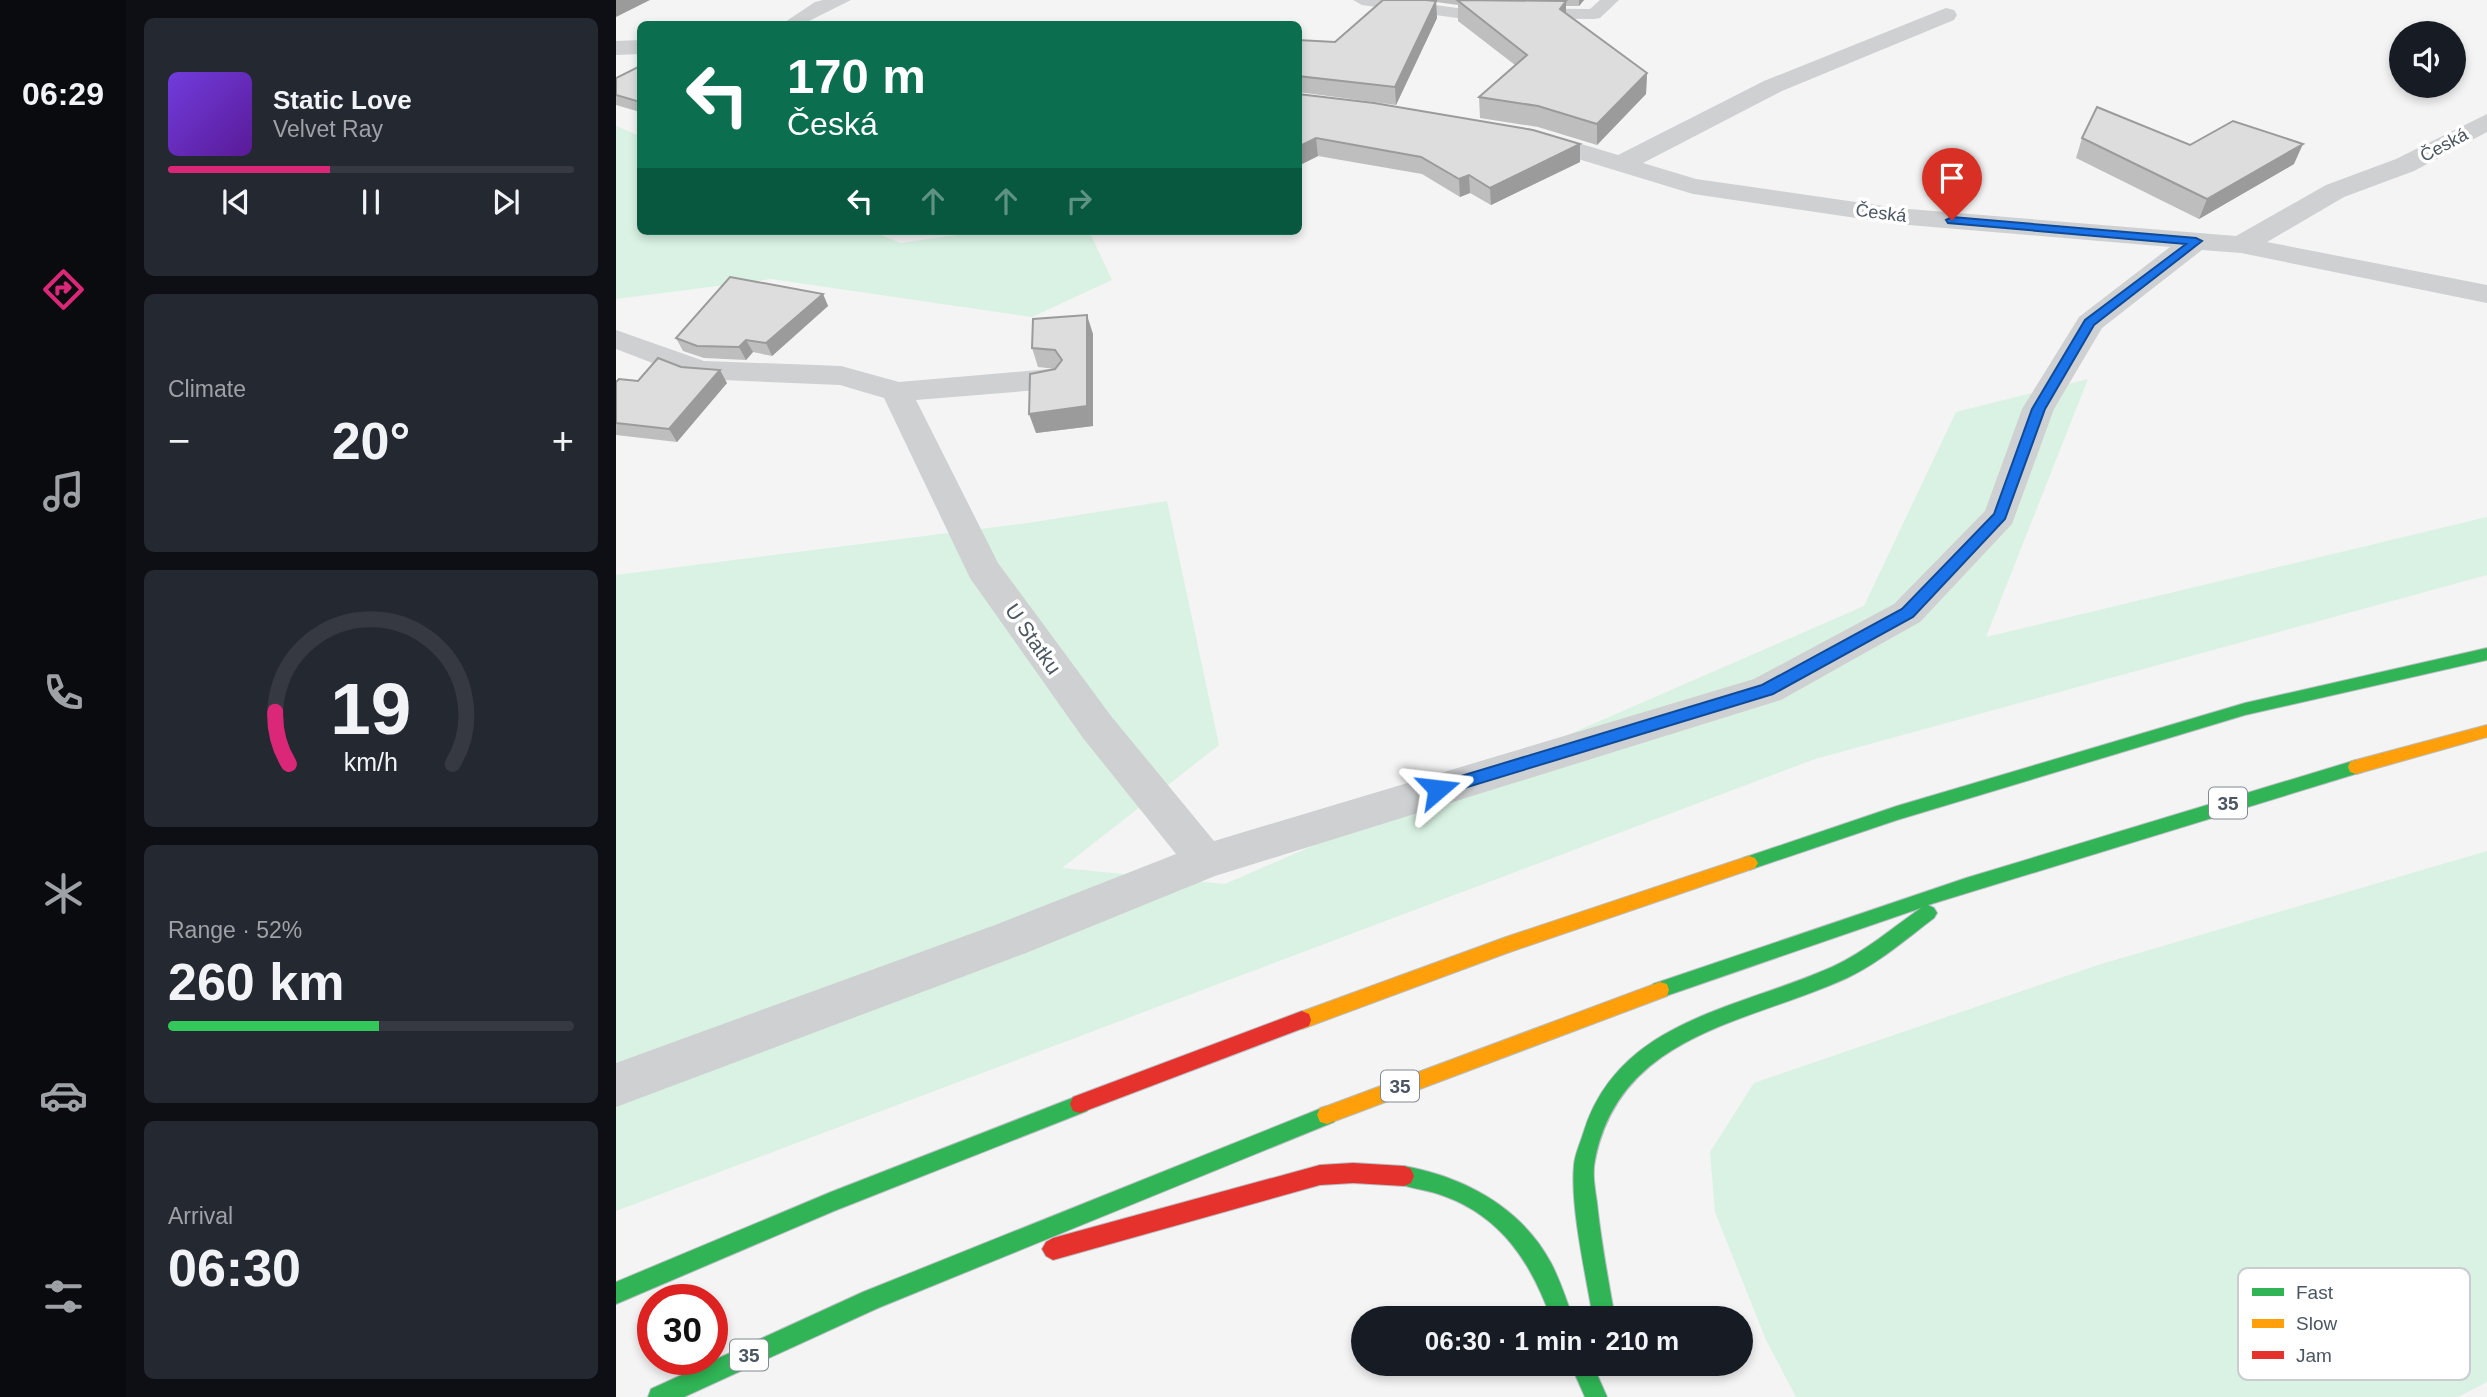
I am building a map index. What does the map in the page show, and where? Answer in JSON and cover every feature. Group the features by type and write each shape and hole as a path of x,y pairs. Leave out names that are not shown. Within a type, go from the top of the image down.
{"highway":[{"path":"616,1293 831,1202 1207,1055 1519,940 1897,813 2245,709 2487,654"},
{"name":"35","path":"659,1397 839,1313 1266,1138 1509,1044 1971,884 2284,785 2487,731"},
{"path":"1602,1306 1588,1214 1584,1160 1594,1124 1609,1091 1632,1063 1667,1041 1840,972 1971,884"},
{"path":"1037,1254 1320,1175 1362,1171 1402,1173 1440,1183 1480,1200 1509,1224 1540,1265 1557,1306"},
{"path":"839,1313 1011,1262"},
{"path":"1587,1376 1596,1397"}],"street":[{"path":"1621,163 1773,86 1946,15"},
{"path":"616,48 637,47"},
{"name":"Česká","path":"1498,131 1538,138 1693,186 1897,216 2241,246 2335,191 2405,165 2487,122"},
{"path":"616,1085 1010,939 1206,861 1767,690 1907,613 2000,516 2038,409 2090,323 2196,241"},
{"path":"2241,246 2487,294"},
{"path":"616,339 700,370 841,376 898,392 1050,379"},
{"name":"U Statku","path":"898,392 902,406 983,569 1097,727 1206,861"}],"lane":[{"path":"796,21 821,6 842,0"},
{"path":"1362,0 1457,13 1522,15 1594,14 1610,0"}],"green space":[{"path":"616,126 637,135 637,235 881,235 901,243 957,235 1091,235 1112,280 1032,317 771,279 616,299"},
{"path":"2088,379 1986,637 2487,517 2487,575 1815,759 616,1211 616,575 1028,523 1167,501 1219,745 1062,868 1225,884 1864,606 1956,412"},
{"path":"2487,851 2487,1382 2458,1397 1796,1397 1766,1340 1715,1212 1710,1152 1754,1083 2098,965"}],"building":[{"path":"1383,0 1436,1 1395,87 1302,76 1302,40 1335,42"},
{"path":"1457,0 1566,1 1560,9 1647,73 1597,124 1538,106 1479,97 1527,55"},
{"path":"637,68 637,101 616,95 616,78"},
{"path":"1302,94 1374,103 1533,130 1580,144 1490,188 1469,175 1459,179 1421,157 1316,138 1302,145"},
{"path":"2097,107 2190,145 2233,121 2303,144 2207,199 2082,138"},
{"path":"730,277 823,294 766,343 746,340 739,347 697,346 676,338"},
{"path":"1087,315 1087,406 1029,414 1030,374 1055,369 1062,360 1055,350 1032,348 1033,319"},
{"path":"658,358 681,367 720,370 669,429 616,423 616,382 619,379 638,381"}],"traffic: fast":[{"path":"1749,863 1897,813 2245,709 2487,654"},
{"path":"1660,990 1966,885 2356,767"},
{"path":"1602,1306 1584,1164 1598,1115 1620,1080 1649,1054 1682,1033 1840,972 1874,952 1928,913"},
{"path":"616,1293 831,1202 1080,1104"},
{"path":"659,1397 871,1300 1327,1115"},
{"path":"1404,1176 1425,1180 1464,1194 1498,1216 1527,1246 1539,1263 1558,1306"},
{"path":"1587,1376 1596,1397"}],"traffic: slow":[{"path":"2356,767 2487,731"},
{"path":"1302,1020 1506,945 1749,863"},
{"path":"1327,1115 1660,990"}],"traffic: jam":[{"path":"1080,1104 1302,1020"},
{"path":"1053,1249 1320,1175 1353,1173 1404,1176"}],"route":[{"path":"1438,789 1767,690 1907,613 2000,516 2038,409 2090,323 2196,241 1952,220"}]}
